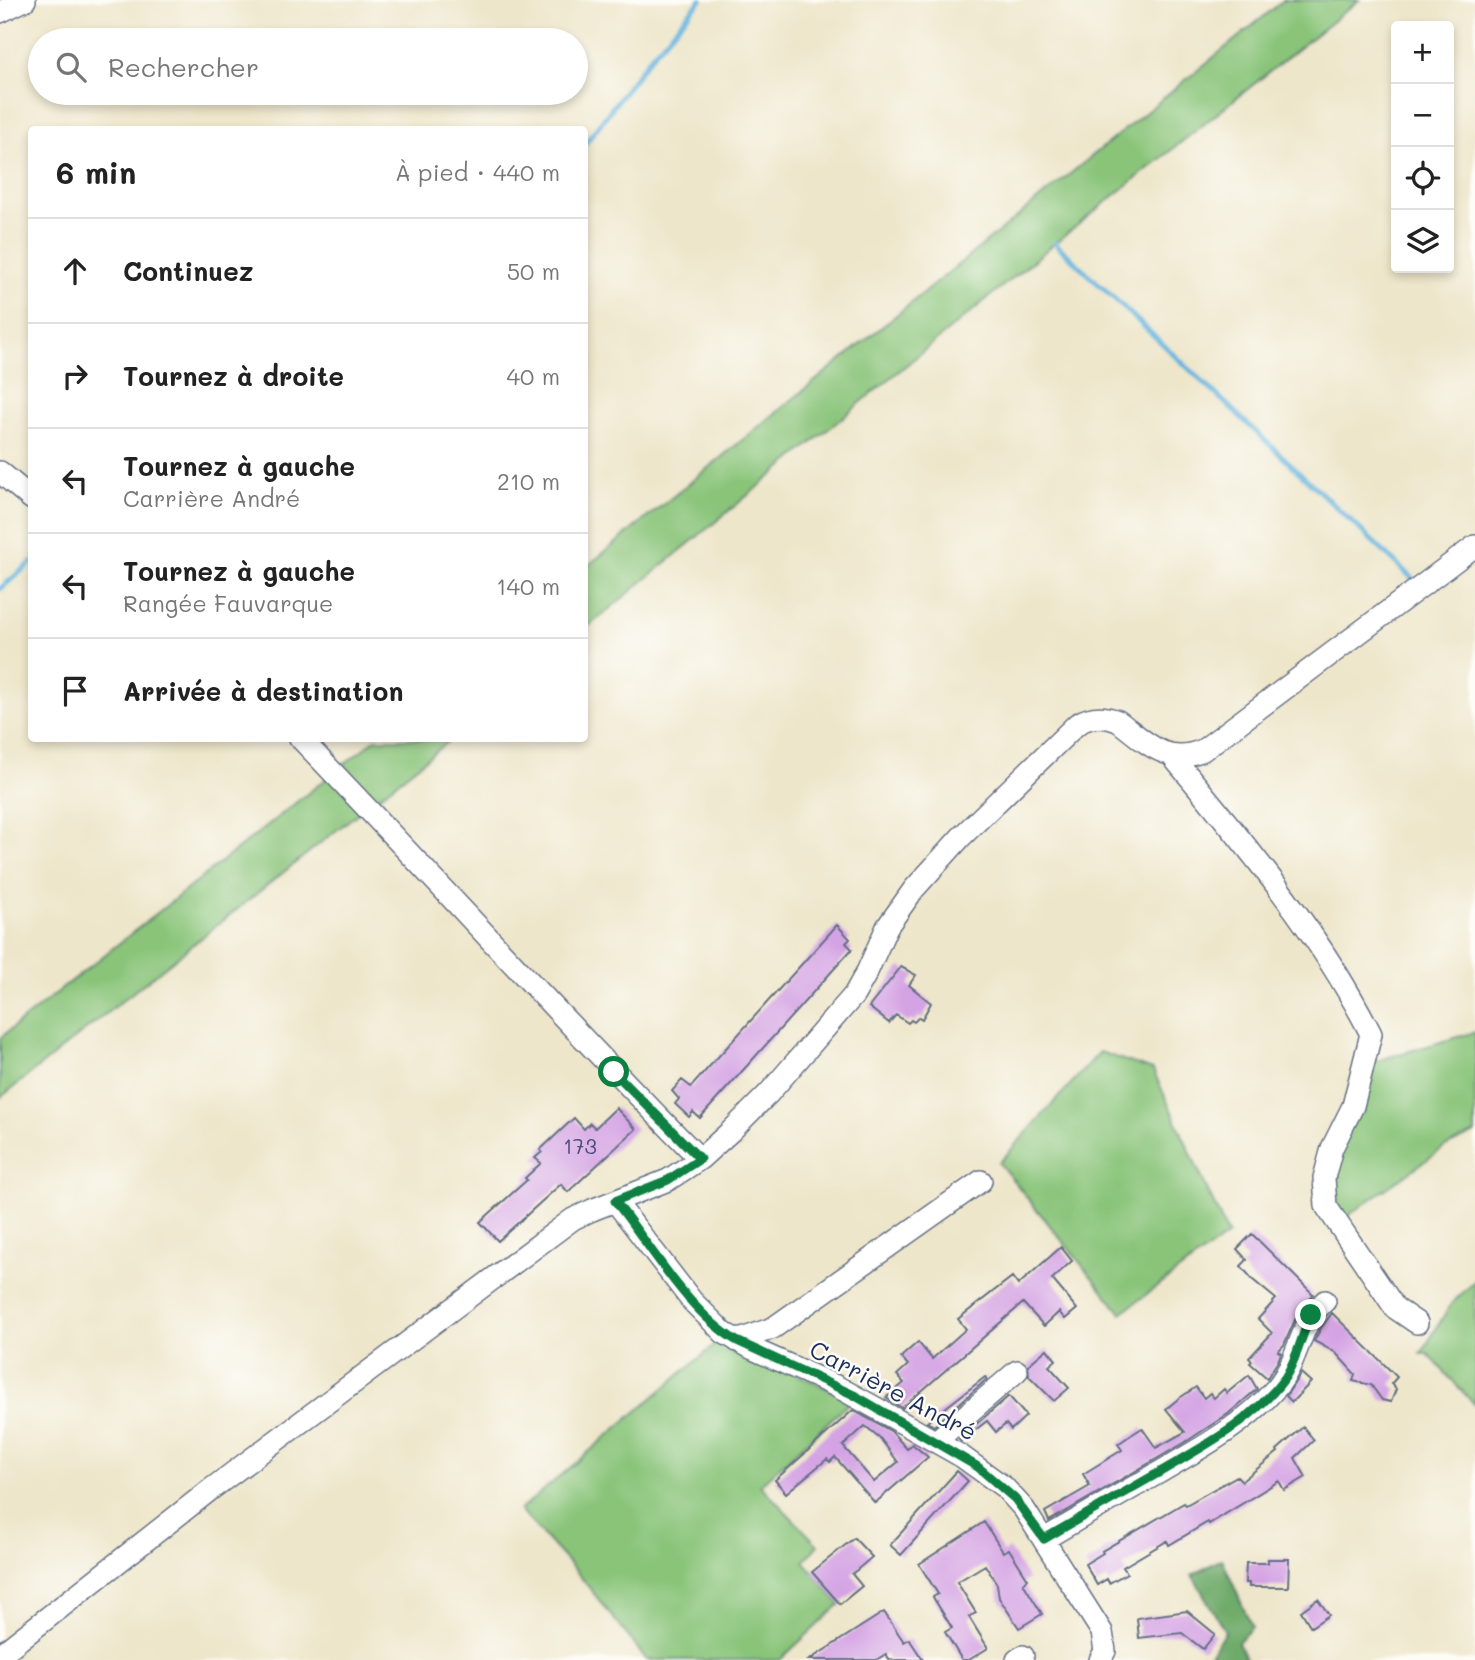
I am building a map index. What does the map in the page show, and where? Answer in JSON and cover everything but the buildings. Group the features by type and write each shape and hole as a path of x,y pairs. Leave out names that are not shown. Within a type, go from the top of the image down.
{"street":[{"path":"0,12 25,0"},
{"path":"0,472 28,496"},
{"path":"0,1654 200,1498 562,1228 583,1214 668,1180 700,1159 769,1093 849,1001 867,972 887,927 927,874 1070,729 1092,718 1110,718 1155,749 1172,755 1193,755 1213,745 1475,546"},
{"path":"304,742 353,791 579,1035 700,1159"},
{"path":"1172,755 1299,914 1337,970 1371,1034 1353,1106 1332,1148 1324,1178 1326,1206 1395,1308 1417,1323"},
{"path":"737,1341 774,1328 981,1181"},
{"name":"Carrière André","path":"615,1201 701,1312 724,1333 854,1395 978,1467 1004,1487 1024,1509 1102,1632 1105,1651 1100,1660"},
{"path":"1044,1539 1224,1434 1257,1408 1290,1369 1311,1315 1325,1301"},
{"path":"935,1442 1017,1371"}],"green space":[{"path":"1284,0 1359,0 1055,243 588,627 588,566"},
{"path":"372,742 447,742 0,1098 0,1038"},
{"path":"1475,1032 1475,1133 1445,1147 1336,1224 1332,1148 1365,1064"},
{"path":"1100,1052 1153,1070 1228,1235 1121,1313 999,1163"},
{"path":"1475,1281 1475,1405 1428,1354 1421,1354 1451,1304"},
{"path":"722,1339 852,1400 760,1485 818,1545 804,1561 840,1604 780,1660 647,1660 575,1570 520,1510"},
{"path":"1222,1559 1252,1627 1238,1642 1246,1660 1208,1658 1225,1631 1192,1575"}],"waterway":[{"path":"588,140 652,55 701,0"},
{"path":"1055,243 1415,581"},
{"path":"0,589 28,565"}],"route":[{"path":"614,1072 700,1159 668,1180 615,1201 701,1312 737,1341 854,1395 978,1467 1004,1487 1024,1509 1044,1539 1224,1434 1257,1408 1290,1369 1311,1315"}]}
